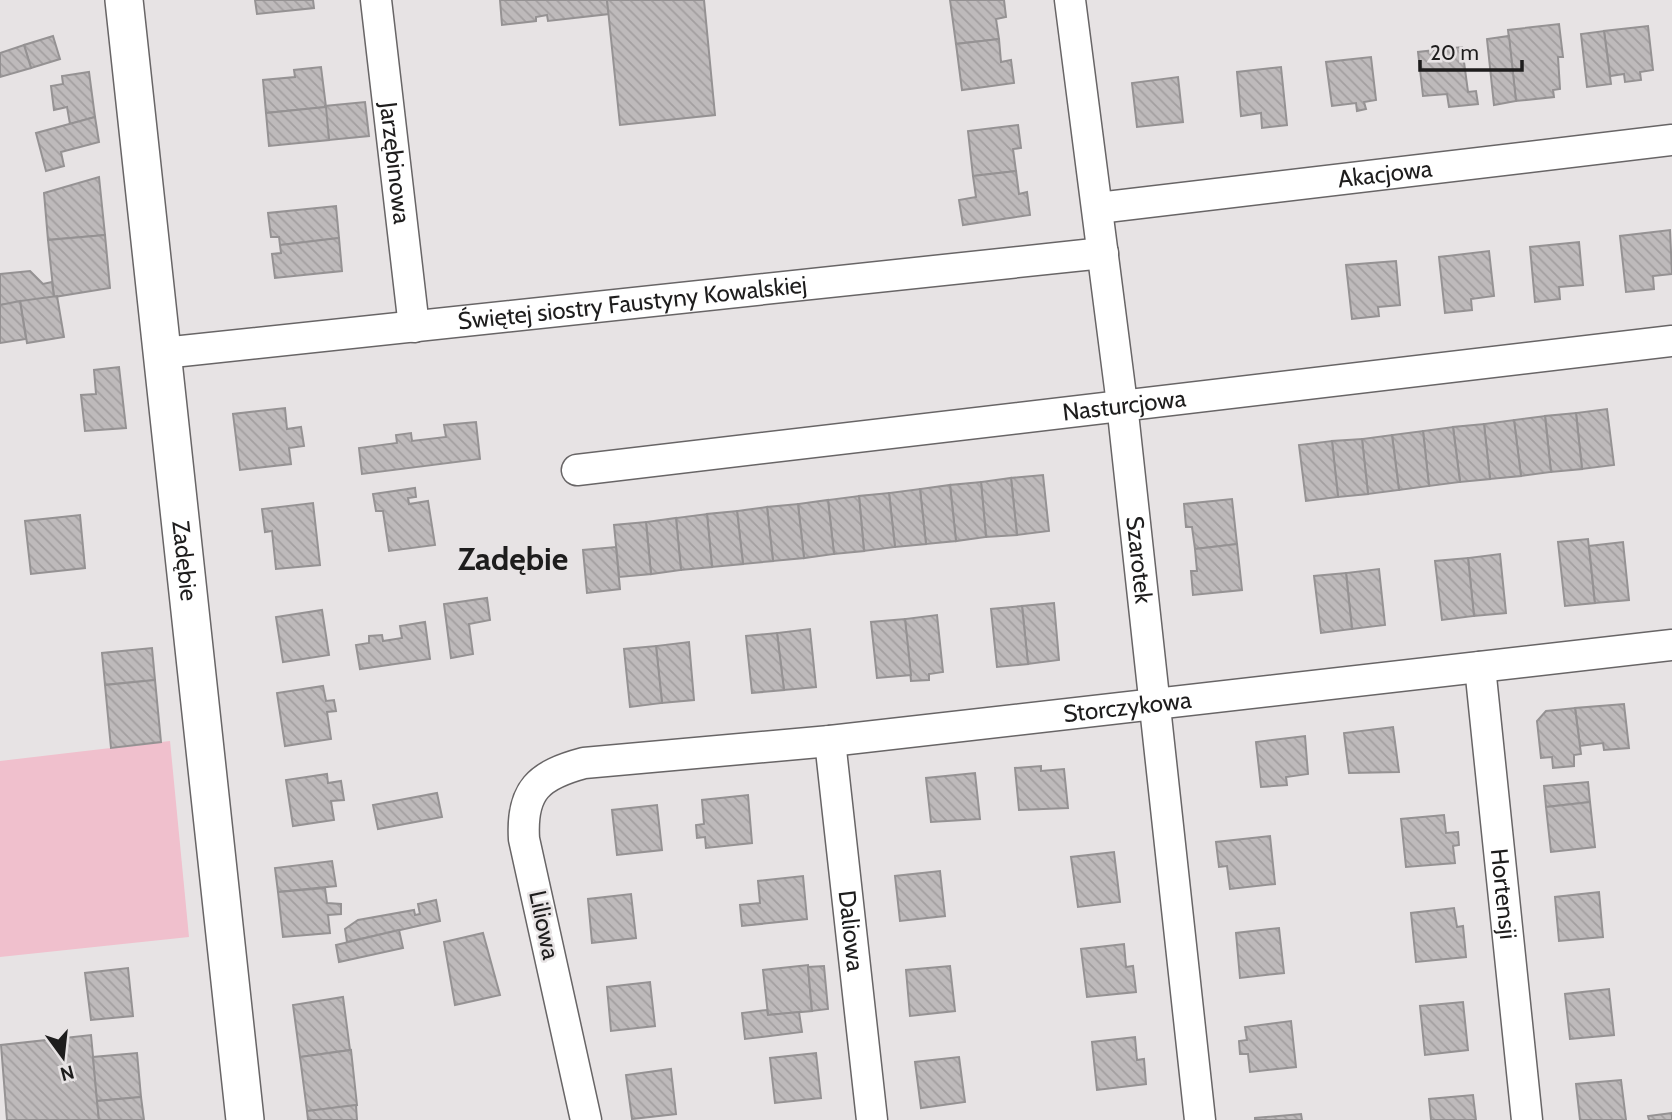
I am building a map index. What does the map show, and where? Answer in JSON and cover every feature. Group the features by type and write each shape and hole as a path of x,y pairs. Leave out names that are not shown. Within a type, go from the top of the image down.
{"street":[{"name":"Zadębie","path":"124,0 245,1120"},
{"name":"Jarzębinowa","path":"376,0 414,327"},
{"name":"Szarotek","path":"1070,0 1122,404 1200,1120"},
{"name":"Akacjowa","path":"1098,208 1672,140"},
{"name":"Świętej siostry Faustyny Kowalskiej","path":"163,353 1104,253"},
{"name":"Nasturcjowa","path":"578,470 1672,341"},
{"name":"Storczykowa","path":"584,763 830,741 1672,645"},
{"name":"Hortensji","path":"1480,667 1527,1120"},
{"name":"Daliowa","path":"830,741 872,1120"},
{"name":"Liliowa","path":"584,763 562,769 539,782 527,799 523,817 524,839 586,1120"}],"shaded area":[{"path":"170,741 189,937 0,957 0,761"}],"building":[{"path":"255,0 313,0 314,8 257,14"},
{"path":"500,0 607,0 609,14 548,21 547,15 536,17 536,21 502,25"},
{"path":"607,0 704,0 715,115 620,125"},
{"path":"950,0 1004,0 1006,17 996,19 999,39 956,44"},
{"path":"1559,24 1563,57 1558,57 1560,89 1553,90 1554,97 1516,101 1508,30"},
{"path":"1648,26 1653,70 1640,72 1641,80 1625,82 1624,74 1610,76 1604,31"},
{"path":"1604,31 1611,84 1587,87 1581,34"},
{"path":"53,36 60,59 31,68 24,45"},
{"path":"1509,36 1516,101 1494,105 1487,39"},
{"path":"999,39 1001,62 1011,60 1014,83 962,90 956,44"},
{"path":"24,45 31,68 0,77 0,53"},
{"path":"1462,47 1468,92 1476,91 1478,104 1449,107 1447,94 1423,96 1418,52"},
{"path":"1371,57 1376,100 1364,102 1366,109 1357,111 1356,103 1332,106 1326,62"},
{"path":"321,67 326,107 266,113 263,80 295,77 294,70"},
{"path":"1281,67 1287,125 1262,128 1261,113 1241,116 1237,72"},
{"path":"89,72 95,117 70,124 67,107 54,110 51,86 63,84 62,76"},
{"path":"1178,77 1183,122 1137,127 1132,83"},
{"path":"365,102 369,136 329,140 325,106"},
{"path":"326,107 329,140 269,146 266,113"},
{"path":"95,117 99,142 61,152 64,166 46,171 36,133"},
{"path":"1018,125 1021,148 1013,149 1016,171 973,176 968,131"},
{"path":"1016,171 1019,194 1027,192 1030,215 963,225 959,200 976,197 973,176"},
{"path":"99,177 105,235 48,240 44,193"},
{"path":"336,206 339,238 280,245 279,237 271,237 268,213"},
{"path":"1670,230 1672,274 1653,276 1654,289 1626,292 1620,236"},
{"path":"105,235 110,288 54,297 48,240"},
{"path":"339,238 342,271 275,278 272,254 281,253 280,245"},
{"path":"1579,242 1583,285 1559,287 1560,299 1535,302 1530,247"},
{"path":"1489,251 1494,296 1471,299 1472,310 1445,313 1439,257"},
{"path":"1396,261 1400,305 1378,307 1379,316 1352,319 1346,265"},
{"path":"30,271 43,284 52,282 54,297 0,305 0,274"},
{"path":"57,296 64,337 27,343 20,301"},
{"path":"20,301 26,339 0,343 0,305"},
{"path":"119,367 126,428 85,431 81,395 96,394 94,370"},
{"path":"285,408 287,429 301,427 304,446 289,448 291,464 240,470 233,414"},
{"path":"1607,409 1614,465 1582,469 1576,413"},
{"path":"1576,413 1582,469 1551,472 1545,416"},
{"path":"1545,416 1551,472 1521,476 1514,420"},
{"path":"1514,420 1521,476 1490,479 1484,424"},
{"path":"476,422 480,459 362,474 359,448 397,443 396,435 411,433 412,441 446,437 444,425"},
{"path":"1484,424 1490,479 1460,482 1453,427"},
{"path":"1453,427 1460,482 1429,486 1423,431"},
{"path":"1423,431 1429,486 1399,490 1392,435"},
{"path":"1392,435 1399,490 1368,494 1362,439"},
{"path":"1362,439 1368,494 1338,497 1332,441"},
{"path":"1332,441 1338,497 1306,501 1299,445"},
{"path":"1043,475 1049,531 1017,535 1011,478"},
{"path":"1011,478 1017,535 986,537 981,482"},
{"path":"981,482 986,537 956,541 950,485"},
{"path":"950,485 956,541 926,544 920,489"},
{"path":"415,488 416,497 408,498 409,504 428,501 435,545 389,551 383,511 376,511 373,494"},
{"path":"920,489 926,544 895,547 889,493"},
{"path":"889,493 895,547 864,551 859,496"},
{"path":"859,496 864,551 834,554 828,500"},
{"path":"1232,499 1237,544 1195,549 1192,527 1186,527 1184,504"},
{"path":"828,500 834,554 804,558 798,504"},
{"path":"313,503 320,565 276,569 272,531 265,532 262,509"},
{"path":"798,504 804,558 773,561 767,507"},
{"path":"767,507 773,561 743,564 737,511"},
{"path":"737,511 743,564 712,567 707,514"},
{"path":"707,514 712,567 681,570 676,518"},
{"path":"80,515 85,568 31,574 25,521"},
{"path":"676,518 681,570 651,574 646,522"},
{"path":"646,522 651,574 619,577 614,525"},
{"path":"1588,539 1595,603 1565,606 1558,542"},
{"path":"1623,542 1629,600 1595,603 1589,546"},
{"path":"1237,544 1242,590 1193,595 1191,571 1197,571 1195,549"},
{"path":"616,547 620,589 587,593 583,550"},
{"path":"1500,554 1506,613 1474,616 1468,558"},
{"path":"1468,558 1474,616 1442,620 1435,561"},
{"path":"1379,569 1385,625 1352,629 1346,573"},
{"path":"1346,573 1352,629 1321,633 1314,576"},
{"path":"487,598 490,620 469,624 473,654 451,658 444,604"},
{"path":"1054,603 1059,660 1028,664 1022,606"},
{"path":"1022,606 1028,664 997,667 991,609"},
{"path":"322,610 329,655 283,662 276,617"},
{"path":"937,615 943,672 929,674 929,680 911,681 905,619"},
{"path":"905,619 911,675 877,678 871,622"},
{"path":"425,622 430,659 360,669 356,645 369,643 369,636 382,635 383,641 402,638 400,626"},
{"path":"810,629 816,687 784,690 777,633"},
{"path":"777,633 784,690 752,693 746,636"},
{"path":"689,642 694,700 662,703 656,646"},
{"path":"656,646 662,703 630,707 624,649"},
{"path":"152,648 155,680 105,685 102,653"},
{"path":"155,680 161,742 111,748 105,685"},
{"path":"323,686 326,701 334,700 336,711 327,712 331,739 285,746 277,693"},
{"path":"1624,704 1629,748 1604,750 1603,743 1580,746 1575,708"},
{"path":"1575,708 1581,754 1574,755 1574,766 1553,768 1552,757 1541,758 1537,721 1546,711"},
{"path":"1393,727 1399,772 1349,773 1344,733"},
{"path":"1305,736 1308,774 1286,777 1287,785 1261,787 1256,742"},
{"path":"1041,766 1041,771 1064,769 1068,808 1019,810 1015,768"},
{"path":"975,773 980,819 931,822 926,778"},
{"path":"327,774 328,783 341,781 344,800 331,801 334,820 293,826 286,780"},
{"path":"1588,782 1590,802 1546,807 1544,786"},
{"path":"437,793 442,817 378,829 373,805"},
{"path":"748,795 752,843 706,848 705,837 697,838 696,825 704,824 702,800"},
{"path":"1590,802 1595,847 1551,852 1546,807"},
{"path":"657,805 662,850 617,855 612,810"},
{"path":"1444,815 1446,833 1458,832 1459,845 1453,846 1455,863 1406,867 1401,819"},
{"path":"1270,836 1275,884 1230,889 1227,866 1219,867 1216,842"},
{"path":"1114,852 1120,902 1078,907 1071,857"},
{"path":"332,861 336,886 278,892 275,868"},
{"path":"940,871 945,916 900,921 895,876"},
{"path":"803,876 807,919 742,926 740,905 760,903 758,881"},
{"path":"325,888 327,903 341,904 341,914 328,915 330,933 283,937 278,892"},
{"path":"1599,892 1603,937 1559,941 1555,897"},
{"path":"631,894 636,938 592,943 588,899"},
{"path":"436,900 440,921 347,942 345,929 358,920 414,910 415,915 420,914 418,904"},
{"path":"1454,908 1457,927 1463,926 1466,957 1416,962 1411,913"},
{"path":"1279,928 1284,973 1240,978 1236,933"},
{"path":"399,930 403,948 339,962 336,945"},
{"path":"483,933 500,995 455,1005 444,942"},
{"path":"1124,944 1126,967 1133,966 1136,992 1087,997 1081,949"},
{"path":"808,965 812,1011 768,1015 763,970"},
{"path":"824,966 828,1009 812,1011 808,967"},
{"path":"950,966 955,1011 910,1016 906,970"},
{"path":"128,968 133,1016 91,1020 85,973"},
{"path":"650,982 655,1026 611,1031 607,987"},
{"path":"1609,989 1614,1035 1570,1039 1565,994"},
{"path":"343,997 350,1050 300,1057 293,1005"},
{"path":"1463,1002 1468,1050 1425,1055 1420,1006"},
{"path":"767,1010 768,1015 799,1012 802,1032 745,1039 742,1013"},
{"path":"1291,1021 1296,1067 1250,1072 1248,1054 1240,1054 1239,1041 1247,1040 1245,1027"},
{"path":"91,1035 99,1120 7,1120 1,1045"},
{"path":"1135,1037 1137,1060 1144,1059 1146,1084 1097,1090 1092,1042"},
{"path":"351,1050 357,1105 307,1111 300,1057"},
{"path":"137,1053 141,1097 97,1101 93,1057"},
{"path":"816,1053 821,1098 775,1103 770,1058"},
{"path":"959,1057 965,1102 921,1108 915,1062"},
{"path":"671,1069 676,1114 632,1119 626,1075"},
{"path":"1621,1080 1626,1120 1580,1120 1576,1084"},
{"path":"1473,1095 1476,1120 1431,1120 1429,1099"},
{"path":"141,1097 144,1120 99,1120 97,1101"},
{"path":"356,1105 357,1120 308,1120 307,1111"},
{"path":"1672,1113 1672,1120 1649,1120 1648,1116"},
{"path":"1301,1114 1302,1120 1255,1120 1255,1118"}],"district":[{"name":"Zadębie","path":"513,559"}]}
